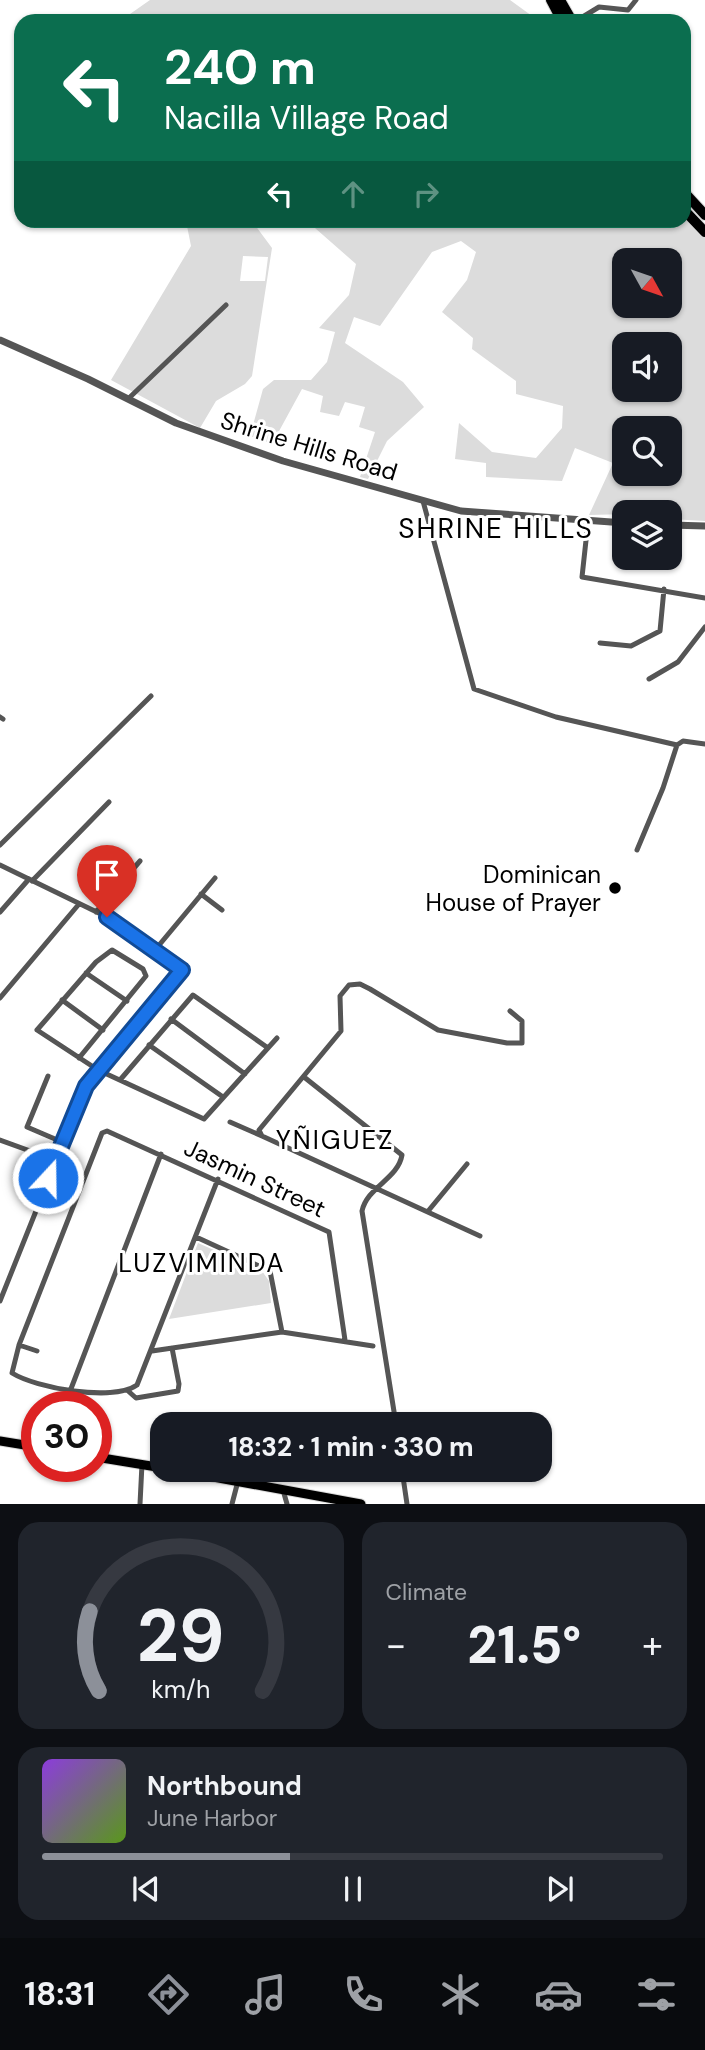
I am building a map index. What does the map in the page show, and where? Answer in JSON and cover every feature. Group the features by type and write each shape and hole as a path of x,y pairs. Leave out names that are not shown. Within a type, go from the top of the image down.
{"highway":[{"path":"691,200 705,215"},
{"path":"691,217 705,232"}],"main road":[{"path":"0,1441 21,1444"},
{"path":"112,1459 150,1466"},
{"path":"244,1482 283,1489 323,1501 357,1504"}],"street":[{"path":"586,14 599,7 628,10 636,0"},
{"path":"128,399 226,306"},
{"name":"Shrine Hills Road","path":"0,340 176,423 240,447 461,511 612,523"},
{"path":"423,501 474,689 556,717 677,745"},
{"path":"588,522 582,577 705,598"},
{"path":"682,525 705,526"},
{"path":"600,643 631,646 660,631 664,589"},
{"path":"649,679 678,662 705,627"},
{"path":"0,845 151,696"},
{"path":"637,849 663,788 677,745 683,741 705,744"},
{"path":"0,912 108,802"},
{"path":"96,912 139,861"},
{"path":"0,864 96,912 182,970 83,1091 0,1301"},
{"path":"155,950 215,878"},
{"path":"201,894 222,910"},
{"path":"0,998 79,904"},
{"path":"79,1058 145,979 143,969 112,950 86,973 37,1030 79,1058 98,1070 204,1119 277,1038"},
{"path":"86,973 127,1001"},
{"path":"262,1136 261,1126 341,1031 340,996 349,985 360,984 370,989 438,1030 507,1043 523,1043 522,1021 510,1011"},
{"path":"120,1080 193,995 268,1048"},
{"path":"62,1000 103,1030"},
{"path":"171,1019 245,1074"},
{"path":"149,1045 223,1097"},
{"path":"48,1076 27,1127 62,1142"},
{"path":"304,1077 401,1152 399,1166 368,1196 362,1211 394,1412"},
{"path":"230,1122 429,1210 480,1236"},
{"name":"Jasmin Street","path":"19,1345 104,1131 218,1179 329,1232 345,1340"},
{"path":"0,1140 55,1160"},
{"path":"69,1390 161,1154"},
{"path":"429,1210 467,1164"},
{"path":"37,1351 19,1345 12,1373 69,1390 92,1393 127,1390 139,1382 218,1179"},
{"path":"196,1237 270,1271 282,1332"},
{"path":"152,1351 282,1332 373,1346"},
{"path":"127,1390 136,1398 178,1391 180,1384 172,1348"},
{"path":"140,1504 142,1464"},
{"path":"232,1504 238,1482"},
{"path":"404,1482 407,1504"},
{"path":"283,1489 287,1504"}],"shaded area":[{"path":"150,0 510,0 529,14 130,14"},
{"path":"691,216 705,229 705,521 682,520 682,500 612,500 612,514 589,515 612,465 612,486 682,486 682,416 612,416 612,463 575,448 562,481 486,477 486,463 455,459 459,423 492,452 536,458 562,428 563,406 516,394 516,381 472,349 473,338 442,312 467,280 476,252 461,241 432,252 380,326 354,317 345,343 403,382 424,407 387,441 368,479 360,477 375,432 359,427 365,407 345,402 339,416 320,412 323,396 302,389 272,444 250,436 263,389 274,380 311,380 327,362 335,332 319,328 349,295 356,264 315,228 691,228"},
{"path":"187,228 257,228 272,248 252,376 245,384 216,401 200,428 111,380 191,246","holes":["243,256 268,257 265,281 240,281"]},
{"path":"198,1243 262,1271 269,1281 271,1303 169,1319"}],"place":[{"name":"Dominican House of Prayer","path":"615,888"}],"district":[{"name":"SHRINE HILLS","path":"496,528"},
{"name":"YÑIGUEZ","path":"335,1140"},
{"name":"LUZVIMINDA","path":"202,1263"}],"route":[{"path":"48,1178 86,1086 182,970 107,917"}]}
